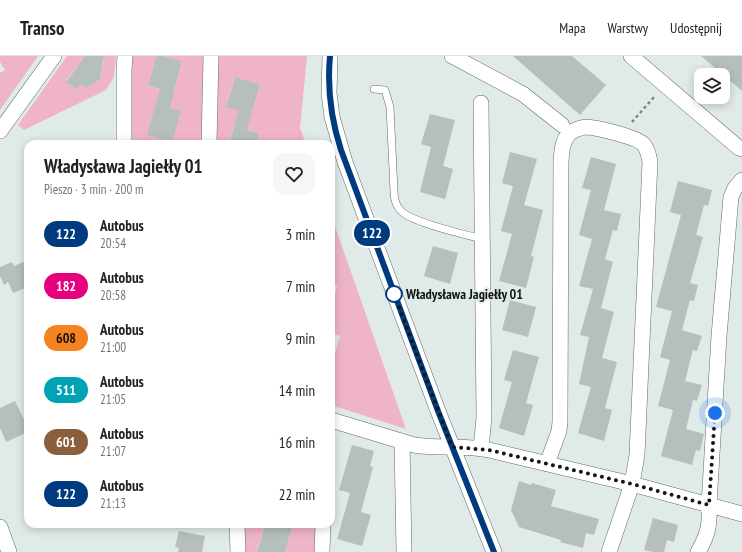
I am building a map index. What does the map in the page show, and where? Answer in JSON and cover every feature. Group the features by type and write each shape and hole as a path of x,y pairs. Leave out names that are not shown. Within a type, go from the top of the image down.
{"street":[{"path":"0,131 54,56"},
{"path":"124,140 125,56"},
{"path":"209,140 211,56"},
{"path":"330,56 329,93 332,117 338,139 452,447 494,552"},
{"path":"452,56 523,94 562,125"},
{"path":"631,56 742,149"},
{"path":"482,103 484,417 482,449"},
{"path":"547,464 559,431 560,422 562,145 570,133 584,127 638,140 644,145 648,152 650,162 636,455 632,484 609,552"},
{"path":"698,552 706,539 710,523 709,505 719,336 731,197 735,188 742,180"},
{"path":"335,421 402,442 426,447 482,449 632,484 742,514"},
{"path":"402,442 404,552"},
{"path":"0,527 9,552"},
{"path":"237,528 238,552"},
{"path":"322,552 323,528"}],"lane":[{"path":"374,89 384,90 390,107 394,195 397,206 401,211 413,219 483,239"}],"path":[{"path":"621,135 653,97"}],"shaded area":[{"path":"0,56 38,56 0,110 0,73 5,70 0,62"},
{"path":"67,56 85,56 66,81 77,89 81,84 100,78 104,59 100,56 116,56 114,77 106,90 24,130 18,125"},
{"path":"131,56 156,56 148,86 174,93 182,61 163,56 203,56 203,140 129,140"},
{"path":"218,56 307,56 300,128 304,140 257,140 259,133 234,126 230,140 215,140","holes":["235,77 260,84 252,113 226,106"]},
{"path":"335,226 406,429 335,406 335,353 340,336 335,334 335,293 337,286 335,285"},
{"path":"242,528 264,528 257,550 262,552 243,552"},
{"path":"292,528 316,528 315,552 285,552"}],"building":[{"path":"85,56 104,56 100,79 86,88 81,84 77,89 66,82"},
{"path":"156,56 163,56 182,61 170,108 181,111 173,140 165,140 147,135 160,89 148,86"},
{"path":"513,56 572,56 606,85 580,115"},
{"path":"701,56 742,56 742,91 730,80 730,68 715,68"},
{"path":"235,77 260,84 247,130 259,133 257,140 230,140 239,110 226,107"},
{"path":"430,114 455,120 443,166 453,169 445,199 420,192 431,147 421,144"},
{"path":"510,152 537,159 524,205 543,210 531,256 534,257 526,288 499,281 512,234 501,231 513,186 502,183"},
{"path":"591,157 616,164 604,210 621,214 617,231 613,230 605,259 613,262 601,308 614,312 602,358 617,362 605,408 612,410 604,441 578,433 591,387 579,384 589,337 580,335 593,289 579,286 592,239 579,235 591,190 582,188"},
{"path":"678,181 712,190 708,206 704,205 696,235 703,237 690,283 698,285 694,301 690,300 682,330 702,336 697,351 693,350 685,381 702,385 697,401 693,400 686,429 704,434 700,451 696,450 692,465 661,456 673,410 658,406 670,360 660,357 672,311 656,307 681,215 670,212"},
{"path":"433,246 458,253 450,284 424,276"},
{"path":"12,262 14,266 24,262 24,289 13,293 8,282 4,285 0,276 0,267"},
{"path":"510,300 536,307 528,337 502,330"},
{"path":"513,350 539,357 526,403 533,405 524,436 499,428 512,382 504,380"},
{"path":"15,401 24,420 24,434 6,442 0,428 0,408"},
{"path":"352,445 374,451 370,466 373,467 361,512 371,515 362,546 337,539 350,493 339,490"},
{"path":"519,481 556,490 551,506 599,519 594,535 586,533 583,548 560,542 561,540 519,527 511,510"},
{"path":"653,518 678,525 674,542 667,540 664,552 644,550"},
{"path":"264,528 292,528 285,552 257,552"},
{"path":"179,531 205,536 202,552 178,552 179,548 175,547"}],"bus line":[{"name":"122","path":"330,56 329,93 332,117 341,150 438,411 494,552"}],"place":[{"name":"Władysława Jagiełły 01","path":"394,294"}],"route":[{"path":"394,294 452,447 489,450 632,484 709,505 715,413"}]}
